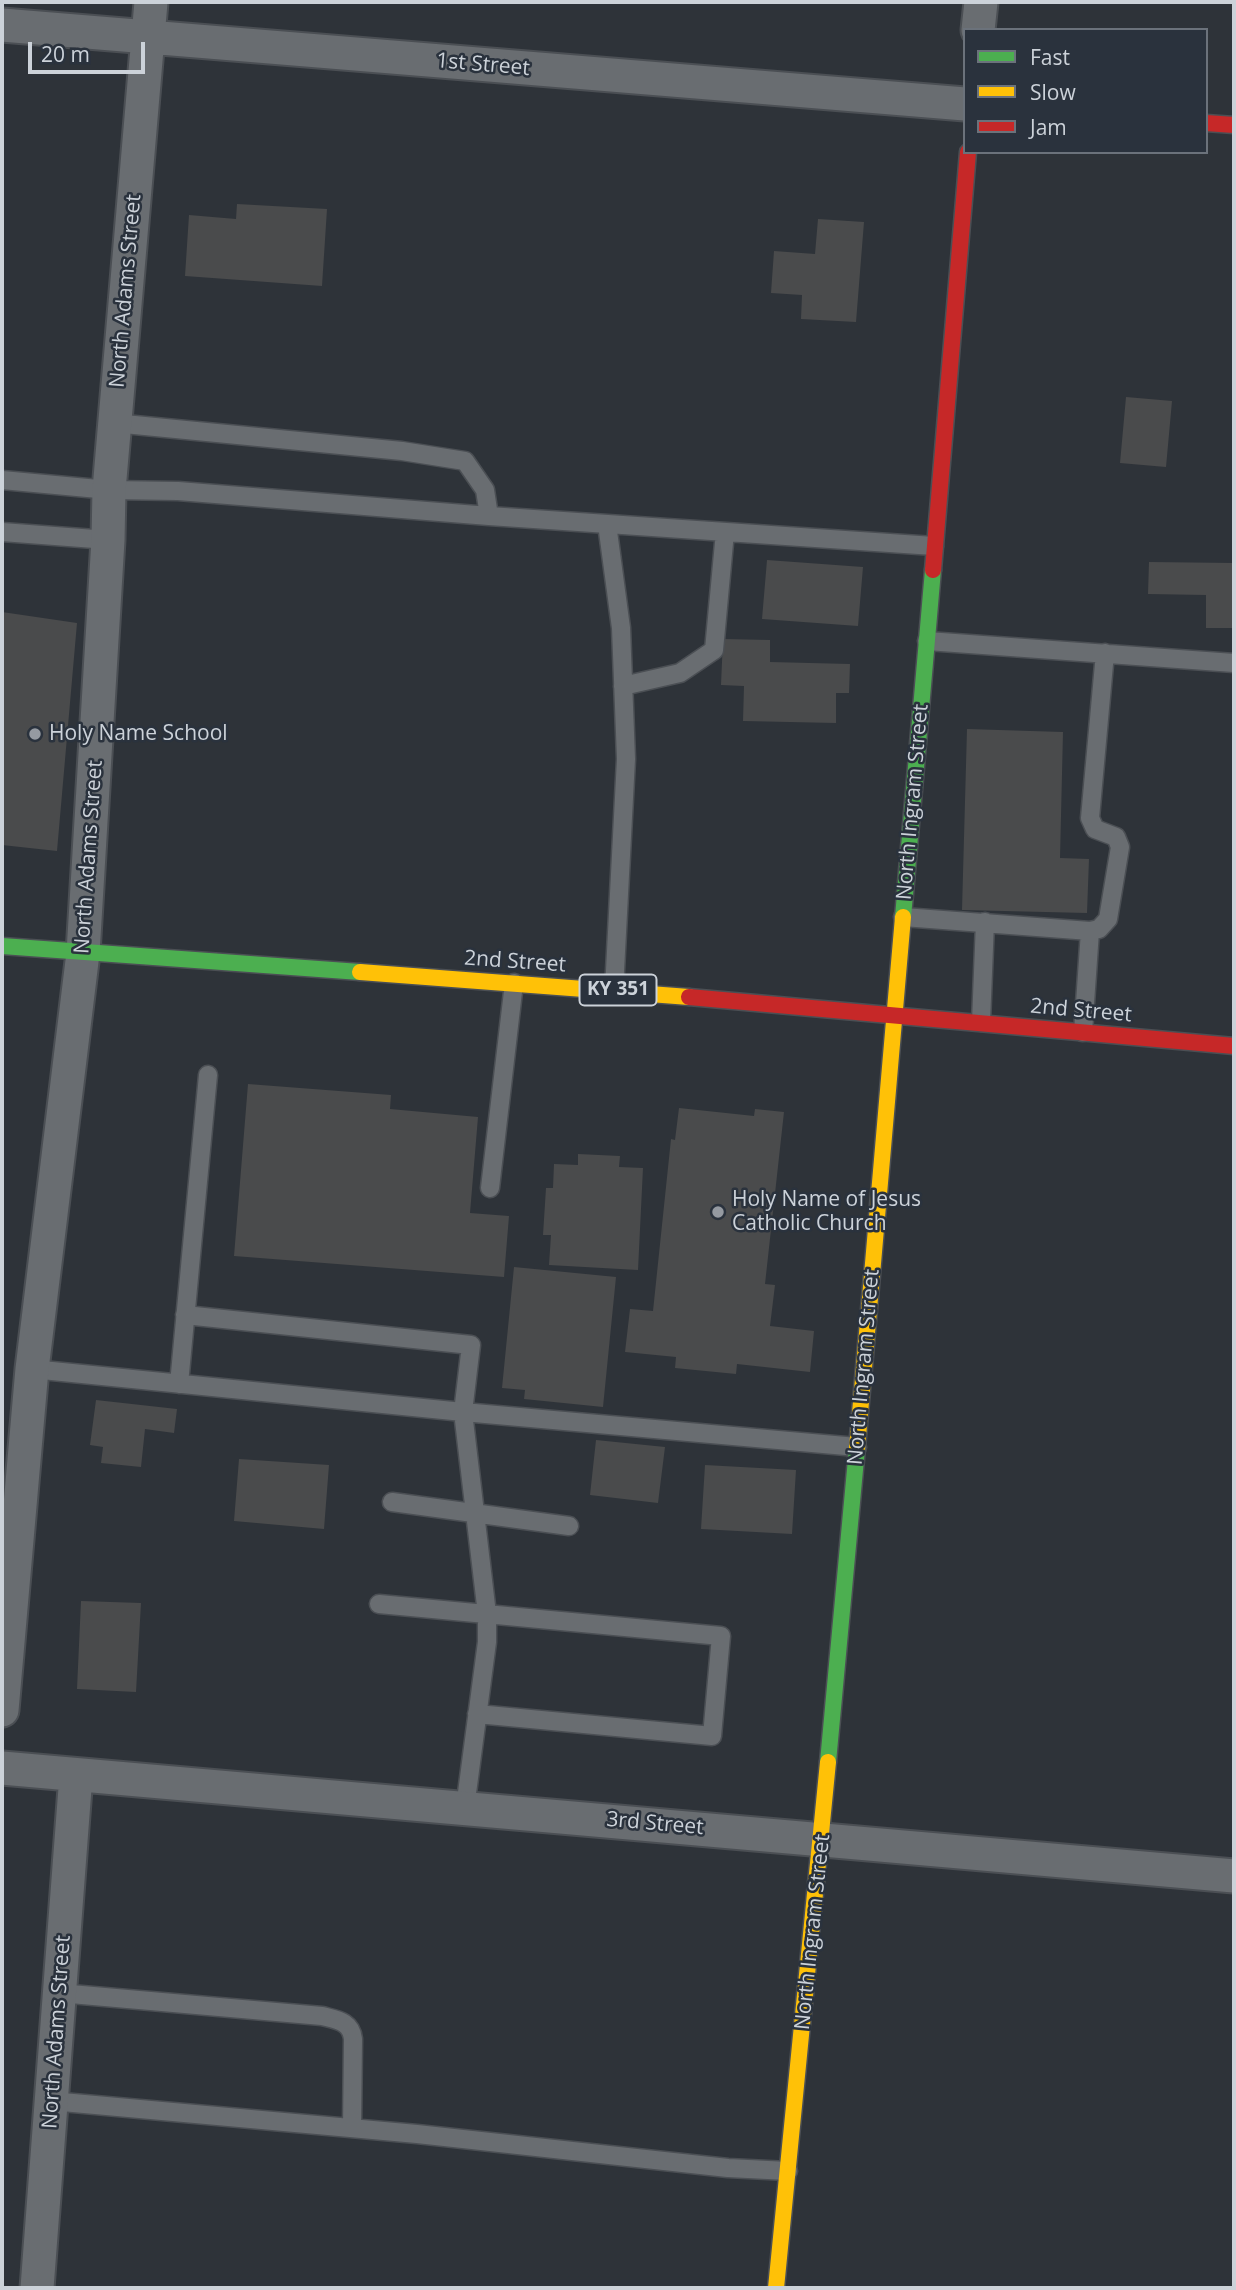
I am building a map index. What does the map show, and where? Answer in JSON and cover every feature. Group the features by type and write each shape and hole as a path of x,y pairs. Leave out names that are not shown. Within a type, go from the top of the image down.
{"street":[{"name":"North Adams Street","path":"2,1710 32,1369 83,953 109,490 151,2"},
{"path":"978,28 981,2"},
{"name":"1st Street","path":"2,25 963,104"},
{"path":"1208,123 1234,125"},
{"name":"North Ingram Street","path":"776,2288 822,1839 968,154"},
{"name":"2nd Street","path":"2,946 614,990 1234,1045"},
{"name":"3rd Street","path":"2,1768 1234,1876"},
{"name":"North Adams Street","path":"37,2288 76,1775"}],"lane":[{"path":"114,423 402,452 465,461 485,490 489,516"},
{"path":"2,480 109,490 178,491 489,516 934,546"},
{"path":"607,524 621,628 626,759 614,990"},
{"path":"2,531 108,540"},
{"path":"623,687 680,673 714,650 725,532"},
{"path":"927,640 1234,663"},
{"path":"903,917 1090,931 1099,929 1108,919 1120,847 1116,837 1095,829 1090,818 1105,653"},
{"path":"981,1023 985,922"},
{"path":"1083,1032 1090,931"},
{"path":"490,1188 514,983"},
{"path":"179,1384 208,1075"},
{"path":"185,1315 471,1345 463,1412 487,1614 487,1642 465,1808"},
{"path":"32,1369 463,1412 857,1447"},
{"path":"392,1502 569,1526"},
{"path":"379,1604 721,1636 712,1736 477,1714"},
{"path":"59,1993 322,2016 342,2021 352,2032 352,2128"},
{"path":"51,2101 352,2128 728,2168 789,2171"}],"building":[{"path":"237,204 327,209 322,286 185,276 189,215 236,219"},
{"path":"818,219 864,222 856,322 801,319 802,295 771,293 774,251 815,254"},
{"path":"1126,397 1172,401 1166,467 1120,463"},
{"path":"767,560 863,567 858,626 762,619"},
{"path":"1149,562 1234,563 1234,628 1206,628 1206,595 1148,594"},
{"name":"Holy Name School","path":"2,612 77,623 57,851 2,845"},
{"path":"723,639 770,640 770,662 850,664 849,693 836,693 836,723 743,721 744,686 721,685"},
{"path":"967,729 1063,732 1060,858 1089,859 1087,913 962,910"},
{"path":"248,1084 391,1095 390,1109 478,1117 470,1213 509,1216 504,1277 234,1256"},
{"name":"Holy Name of Jesus Catholic Church","path":"679,1108 754,1116 755,1109 784,1112 765,1284 775,1285 770,1326 814,1331 810,1372 737,1364 736,1374 675,1368 676,1357 625,1352 630,1309 653,1311 671,1139 675,1140"},
{"path":"578,1154 620,1156 619,1167 643,1168 638,1270 549,1265 551,1235 543,1235 546,1188 553,1188 554,1164 578,1165"},
{"path":"514,1267 616,1277 603,1407 524,1399 525,1390 502,1388"},
{"path":"96,1400 177,1409 174,1433 145,1429 141,1467 101,1463 103,1447 90,1445"},
{"path":"596,1440 665,1447 658,1503 590,1495"},
{"path":"239,1459 329,1465 324,1529 234,1521"},
{"path":"705,1465 796,1470 792,1534 701,1529"},
{"path":"81,1601 141,1603 136,1692 77,1689"}],"traffic: fast":[{"path":"903,917 933,570"},
{"path":"2,946 360,972"},
{"path":"828,1762 857,1448"}],"traffic: slow":[{"path":"857,1448 903,917"},
{"path":"360,972 689,997"},
{"path":"776,2288 828,1762"}],"traffic: jam":[{"path":"1208,123 1234,125"},
{"path":"933,570 968,154"},
{"path":"689,997 1234,1046"}],"place":[{"name":"Holy Name School","path":"35,734"},
{"name":"Holy Name of Jesus Catholic Church","path":"718,1212"}]}
